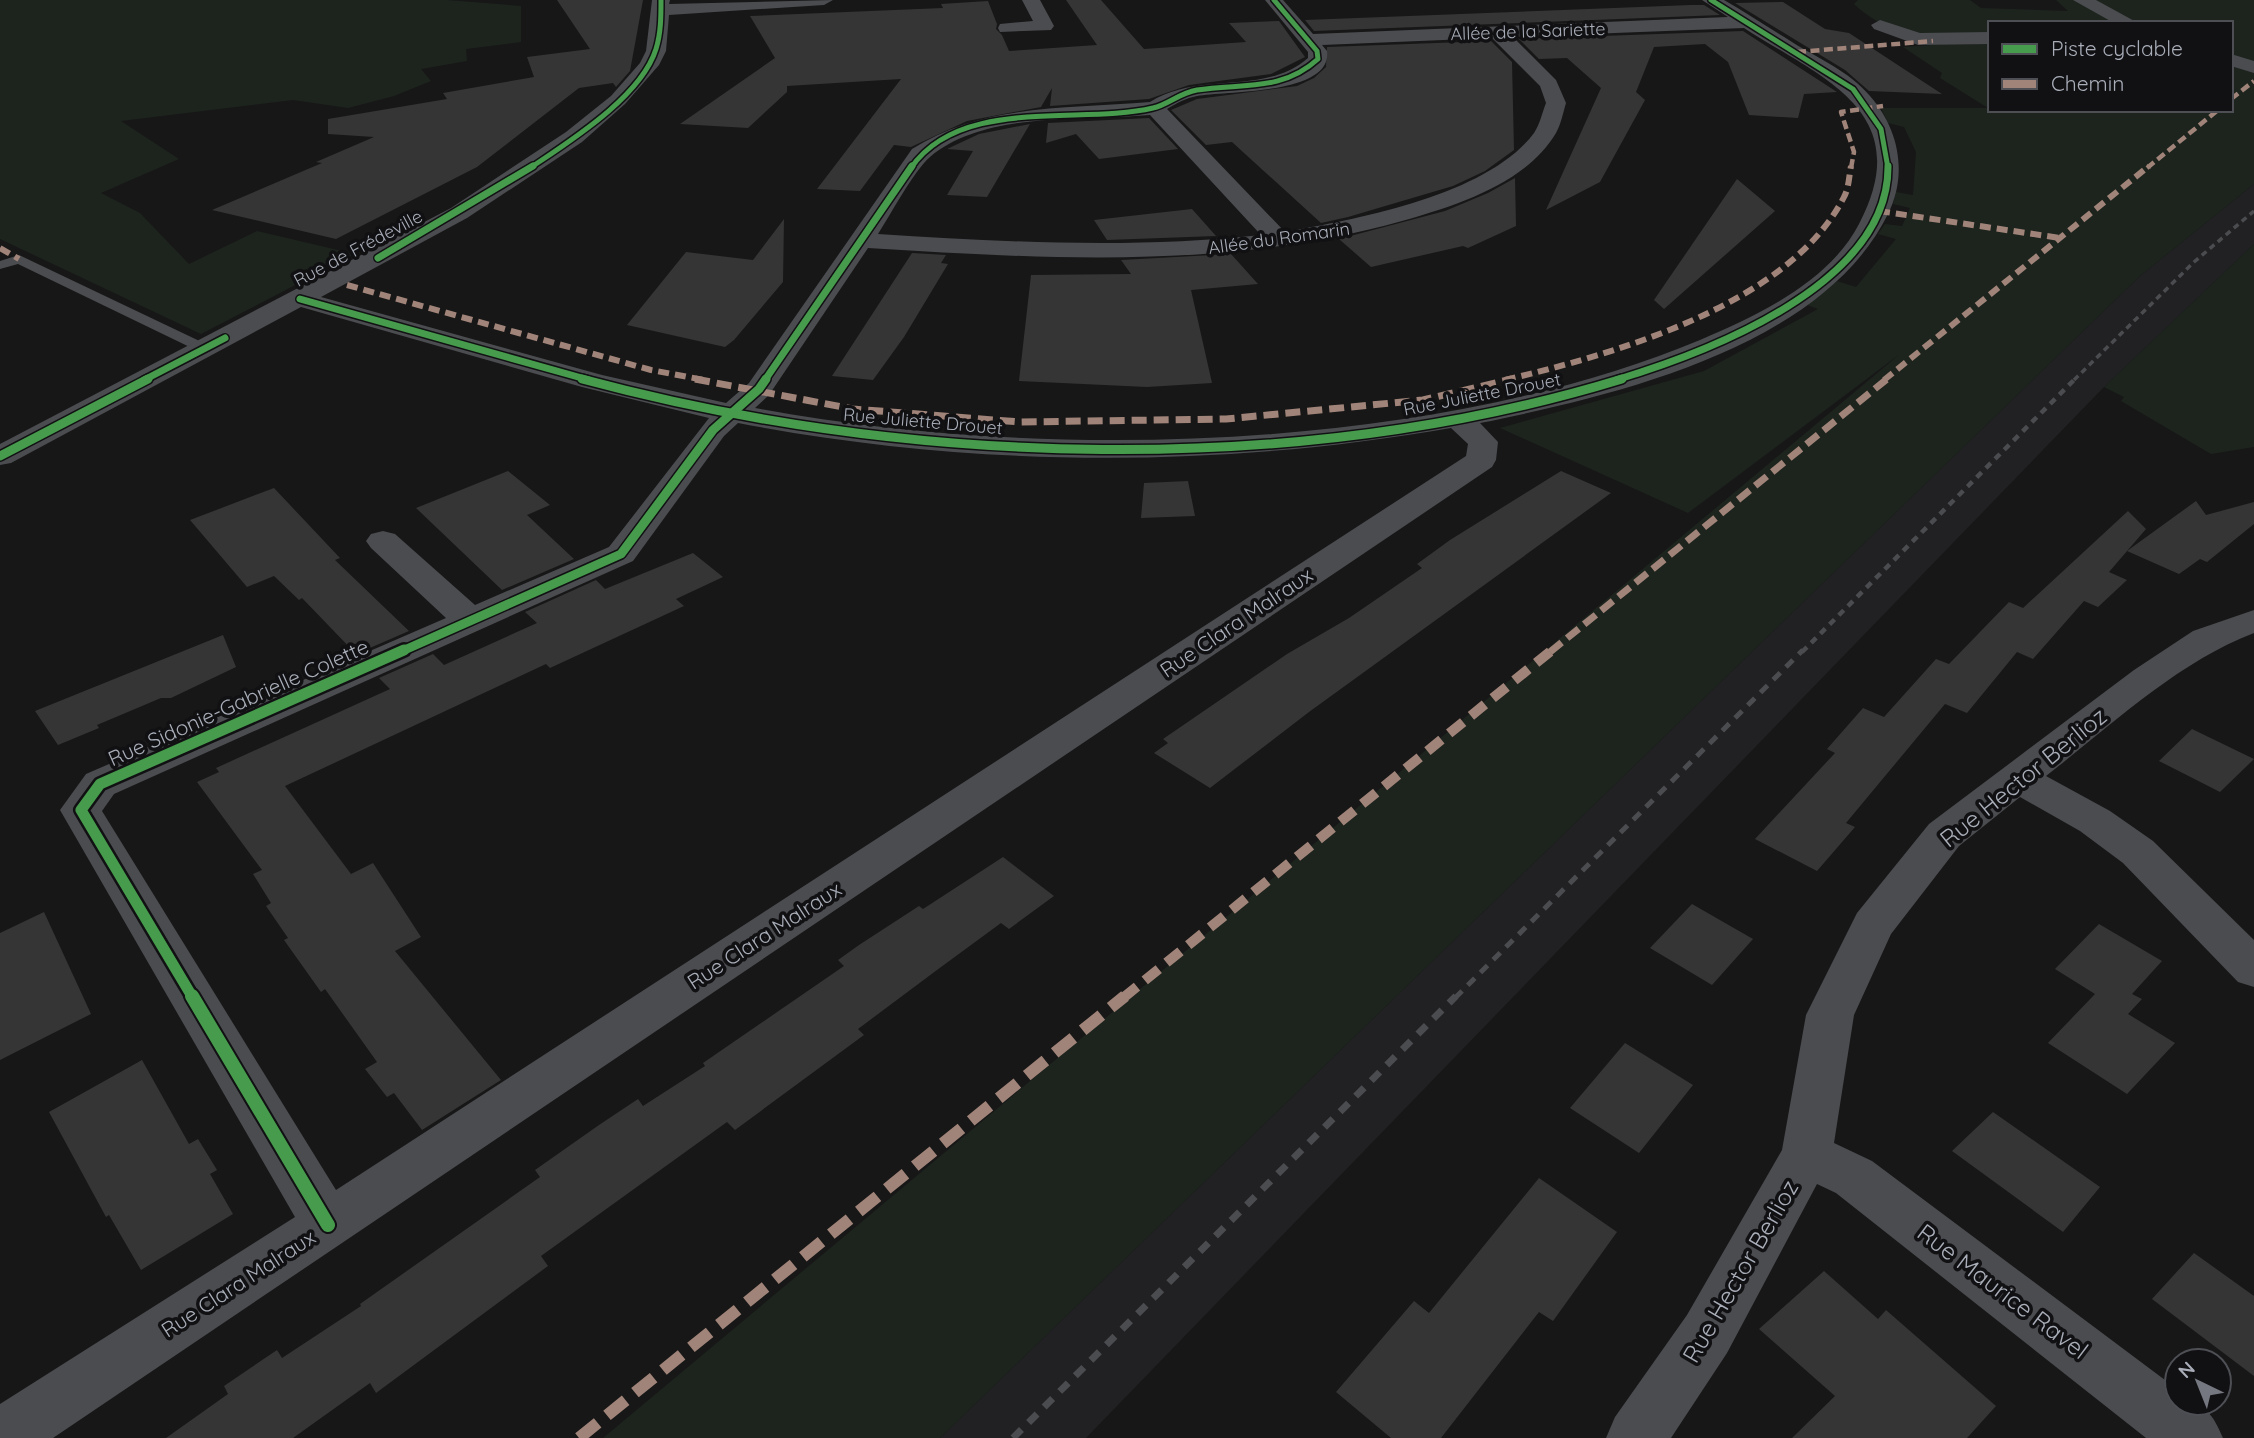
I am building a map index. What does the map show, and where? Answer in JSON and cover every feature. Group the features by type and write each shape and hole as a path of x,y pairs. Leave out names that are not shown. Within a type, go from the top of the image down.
{"street":[{"path":"661,5 824,0"},
{"path":"1007,28 1045,26 1031,0"},
{"path":"733,412 759,388 920,154 939,138 973,125 1011,119 1155,108 1176,94 1267,83 1312,68 1318,60 1317,51 1274,0"},
{"name":"Rue Juliette Drouet","path":"300,299 547,370 733,412 848,433 940,443 1128,449 1316,438 1457,418 1581,392 1709,347 1804,295 1837,269 1861,242 1879,211 1886,191 1890,165 1888,142 1852,87 1711,0"},
{"path":"2082,0 2125,21"},
{"name":"Rue de Frédeville","path":"0,456 459,213 573,137 618,100 649,65 656,51 661,5"},
{"name":"Allée de la Sariette","path":"1309,40 1746,22"},
{"path":"1880,25 1918,39 1988,38"},
{"name":"Allée du Romarin","path":"863,240 1094,254 1212,249 1366,226 1453,197 1511,167 1544,136 1556,103 1549,84 1498,33"},
{"path":"2233,61 2254,67"},
{"path":"1155,108 1279,240"},
{"name":"Rue Sidonie-Gabrielle Colette","path":"328,1225 80,810 100,784 621,554 713,430 733,412"},
{"name":"Rue Clara Malraux","path":"1,1438 328,1225 1481,460 1483,442 1457,418"},
{"path":"383,541 470,621"},
{"name":"Rue Hector Berlioz","path":"1636,1438 1707,1334 1807,1154 1830,1015 1873,925 1944,835 2147,678 2206,639 2254,621"},
{"path":"2019,779 2095,821 2138,852 2254,969"},
{"name":"Rue Maurice Ravel","path":"1807,1154 1865,1185 2193,1438"}],"lane":[{"path":"0,265 19,259 205,349"}],"shaded area":[{"path":"0,0 447,0 521,6 521,42 466,49 467,61 421,69 431,81 394,96 348,108 293,100 121,121 179,159 101,193 140,213 189,264 257,231 355,254 201,334 0,239"},
{"path":"1858,0 1970,0 1981,8 2068,11 2056,0 2254,0 2254,63 2233,56 2233,21 1988,21 1988,35 1935,35 1901,31 1885,25 1854,4"},
{"path":"1988,41 1988,108 1940,78 1942,73 1903,47"},
{"path":"2233,63 2254,70 2254,184 2140,276 940,1438 603,1438 1900,354 1688,513 1500,428 1704,371 1818,309 1807,305 1837,281 1856,287 1896,239 1878,234 1885,224 1902,226 1910,208 1893,204 1896,192 1913,195 1916,152 1904,127 1888,123 1881,108 1988,108 1988,112 2233,112"},
{"path":"2254,184 2254,244 2104,387 1086,1438 940,1438 2140,276"},
{"path":"2254,244 2254,447 2211,454 2121,401 2124,397 2104,387"}],"building":[{"path":"557,0 643,0 630,71 616,87 613,83 579,88 477,167 336,239 212,210 322,163 316,162 374,137 328,134 328,119 447,99 443,93 534,77 527,57 590,49"},
{"path":"1066,0 1101,0 1144,49 1246,42 1229,23 1279,21 1305,57 1271,74 1189,85 1149,99 1050,106 1052,88 1041,107 967,121 911,147 894,145 860,191 817,189 901,79 787,86 787,92 748,128 680,124 775,58 750,16 943,8 941,4 988,1 997,24 996,29 1002,35 1009,51 1097,45"},
{"path":"1783,2 1825,29 1849,33 1942,94 1869,91 1845,70 1735,3"},
{"path":"1704,5 1720,15 1314,31 1305,20"},
{"path":"1743,31 1837,92 1804,94 1798,118 1749,115 1728,62 1705,44 1654,47 1636,92 1645,100 1600,182 1546,210 1601,88 1567,58 1539,59 1519,39"},
{"path":"1491,41 1512,62 1514,150 1485,171 1453,186 1321,223 1232,142 1206,145 1171,110 1197,99 1297,86 1314,78 1326,67 1327,47"},
{"path":"1149,118 1178,149 1099,159 1076,134 1046,143 1048,123"},
{"path":"1030,124 987,197 947,195 973,151 947,149 979,134"},
{"path":"1515,178 1516,226 1468,248 1463,246 1371,267 1339,239 1445,211"},
{"path":"1737,179 1775,211 1664,309 1654,300"},
{"path":"1192,209 1216,236 1107,240 1094,220"},
{"path":"784,219 783,282 725,347 627,325 686,252 753,260"},
{"path":"912,253 946,255 941,263 948,264 904,337 873,380 832,376"},
{"path":"1231,254 1258,284 1191,290 1212,383 1147,387 1019,381 1031,275 1131,274 1121,260"},
{"path":"508,471 550,505 527,515 574,559 502,590 416,508"},
{"path":"1561,471 1611,493 1309,712 1210,788 1154,753 1168,743 1163,739 1287,654 1349,618 1422,568 1417,564 1450,540"},
{"path":"1188,481 1195,516 1141,518 1144,483"},
{"path":"274,488 340,558 335,560 409,631 356,654 302,598 299,600 274,576 247,587 190,520"},
{"path":"2196,501 2206,515 2254,502 2254,524 2207,562 2200,559 2179,574 2127,551"},
{"path":"2128,511 2146,529 2109,572 2127,580 2098,607 2084,601 2033,659 2017,652 1967,713 1945,704 1846,823 1855,827 1817,871 1755,839 1835,753 1827,749 1863,708 1884,717 1936,659 1949,664 2009,602 2023,608"},
{"path":"693,553 723,577 676,599 684,606 550,668 546,664 285,786 351,874 373,863 421,937 395,951 501,1080 422,1130 394,1093 387,1097 365,1069 377,1062 325,989 321,992 284,940 288,938 266,906 271,903 253,874 262,870 197,782 219,772 216,768 390,689 379,678 433,654 444,665 537,623 525,612 596,580 605,589"},
{"path":"223,635 236,667 171,698 161,698 97,725 99,728 58,745 35,711"},
{"path":"2192,729 2254,759 2220,792 2159,761"},
{"path":"1003,857 1054,896 1009,929 1001,923 858,1029 864,1035 735,1130 727,1122 541,1256 548,1266 376,1393 370,1383 293,1438 166,1438 228,1394 224,1386 277,1350 282,1358 361,1306 360,1304 540,1177 535,1170 599,1125 638,1099 643,1106 705,1066 703,1063 844,966 838,960 859,945 919,906 923,909"},
{"path":"1692,904 1753,939 1712,985 1650,948"},
{"path":"44,912 91,1014 0,1060 0,933"},
{"path":"2099,924 2162,961 2132,994 2142,999 2128,1014 2175,1043 2127,1094 2048,1043 2095,994 2055,969"},
{"path":"1625,1043 1693,1085 1639,1153 1570,1108"},
{"path":"142,1060 189,1144 198,1139 217,1170 210,1174 233,1214 141,1270 109,1215 106,1217 49,1112"},
{"path":"1993,1112 2100,1187 2063,1232 1952,1151"},
{"path":"1539,1178 1617,1232 1553,1321 1539,1312 1441,1438 1391,1438 1336,1392 1414,1301 1429,1313"},
{"path":"2194,1253 2254,1296 2254,1376 2233,1360 2233,1347 2216,1347 2152,1299"},
{"path":"1824,1271 1878,1319 1886,1310 1996,1406 1967,1438 1792,1438 1835,1396 1759,1329"}],"railway":[{"path":"2074,380 2194,262 2254,211"},
{"path":"1802,652 2074,380"},
{"path":"1455,998 1803,650"},
{"path":"1013,1438 1456,996"}],"marked path":[{"path":"1797,52 1933,41"},
{"path":"2233,97 2254,81"},
{"path":"347,285 435,312 651,370 853,409 1020,422 1226,419 1423,400 1590,360 1722,309 1808,247 1845,196 1854,152 1841,112 1883,106"},
{"path":"579,1438 2216,112"},
{"path":"1879,211 2060,238"},
{"path":"0,248 19,259"}],"cycle path":[{"path":"378,258 532,167 610,108 639,79 655,53 660,34 661,0"},
{"path":"328,1225 81,810 100,784 621,554 713,430 759,389 920,154 944,138 971,127 1001,120 1155,108 1172,97 1193,90 1262,85 1284,81 1303,73 1318,59 1317,51 1274,0"},
{"path":"300,299 543,368 690,405 773,421 939,442 1022,447 1190,447 1357,433 1513,408 1627,377 1694,353 1758,323 1790,305 1845,261 1866,235 1881,205 1886,189 1888,158 1881,129 1864,101 1838,77 1711,0"},
{"path":"0,456 225,338"}]}
